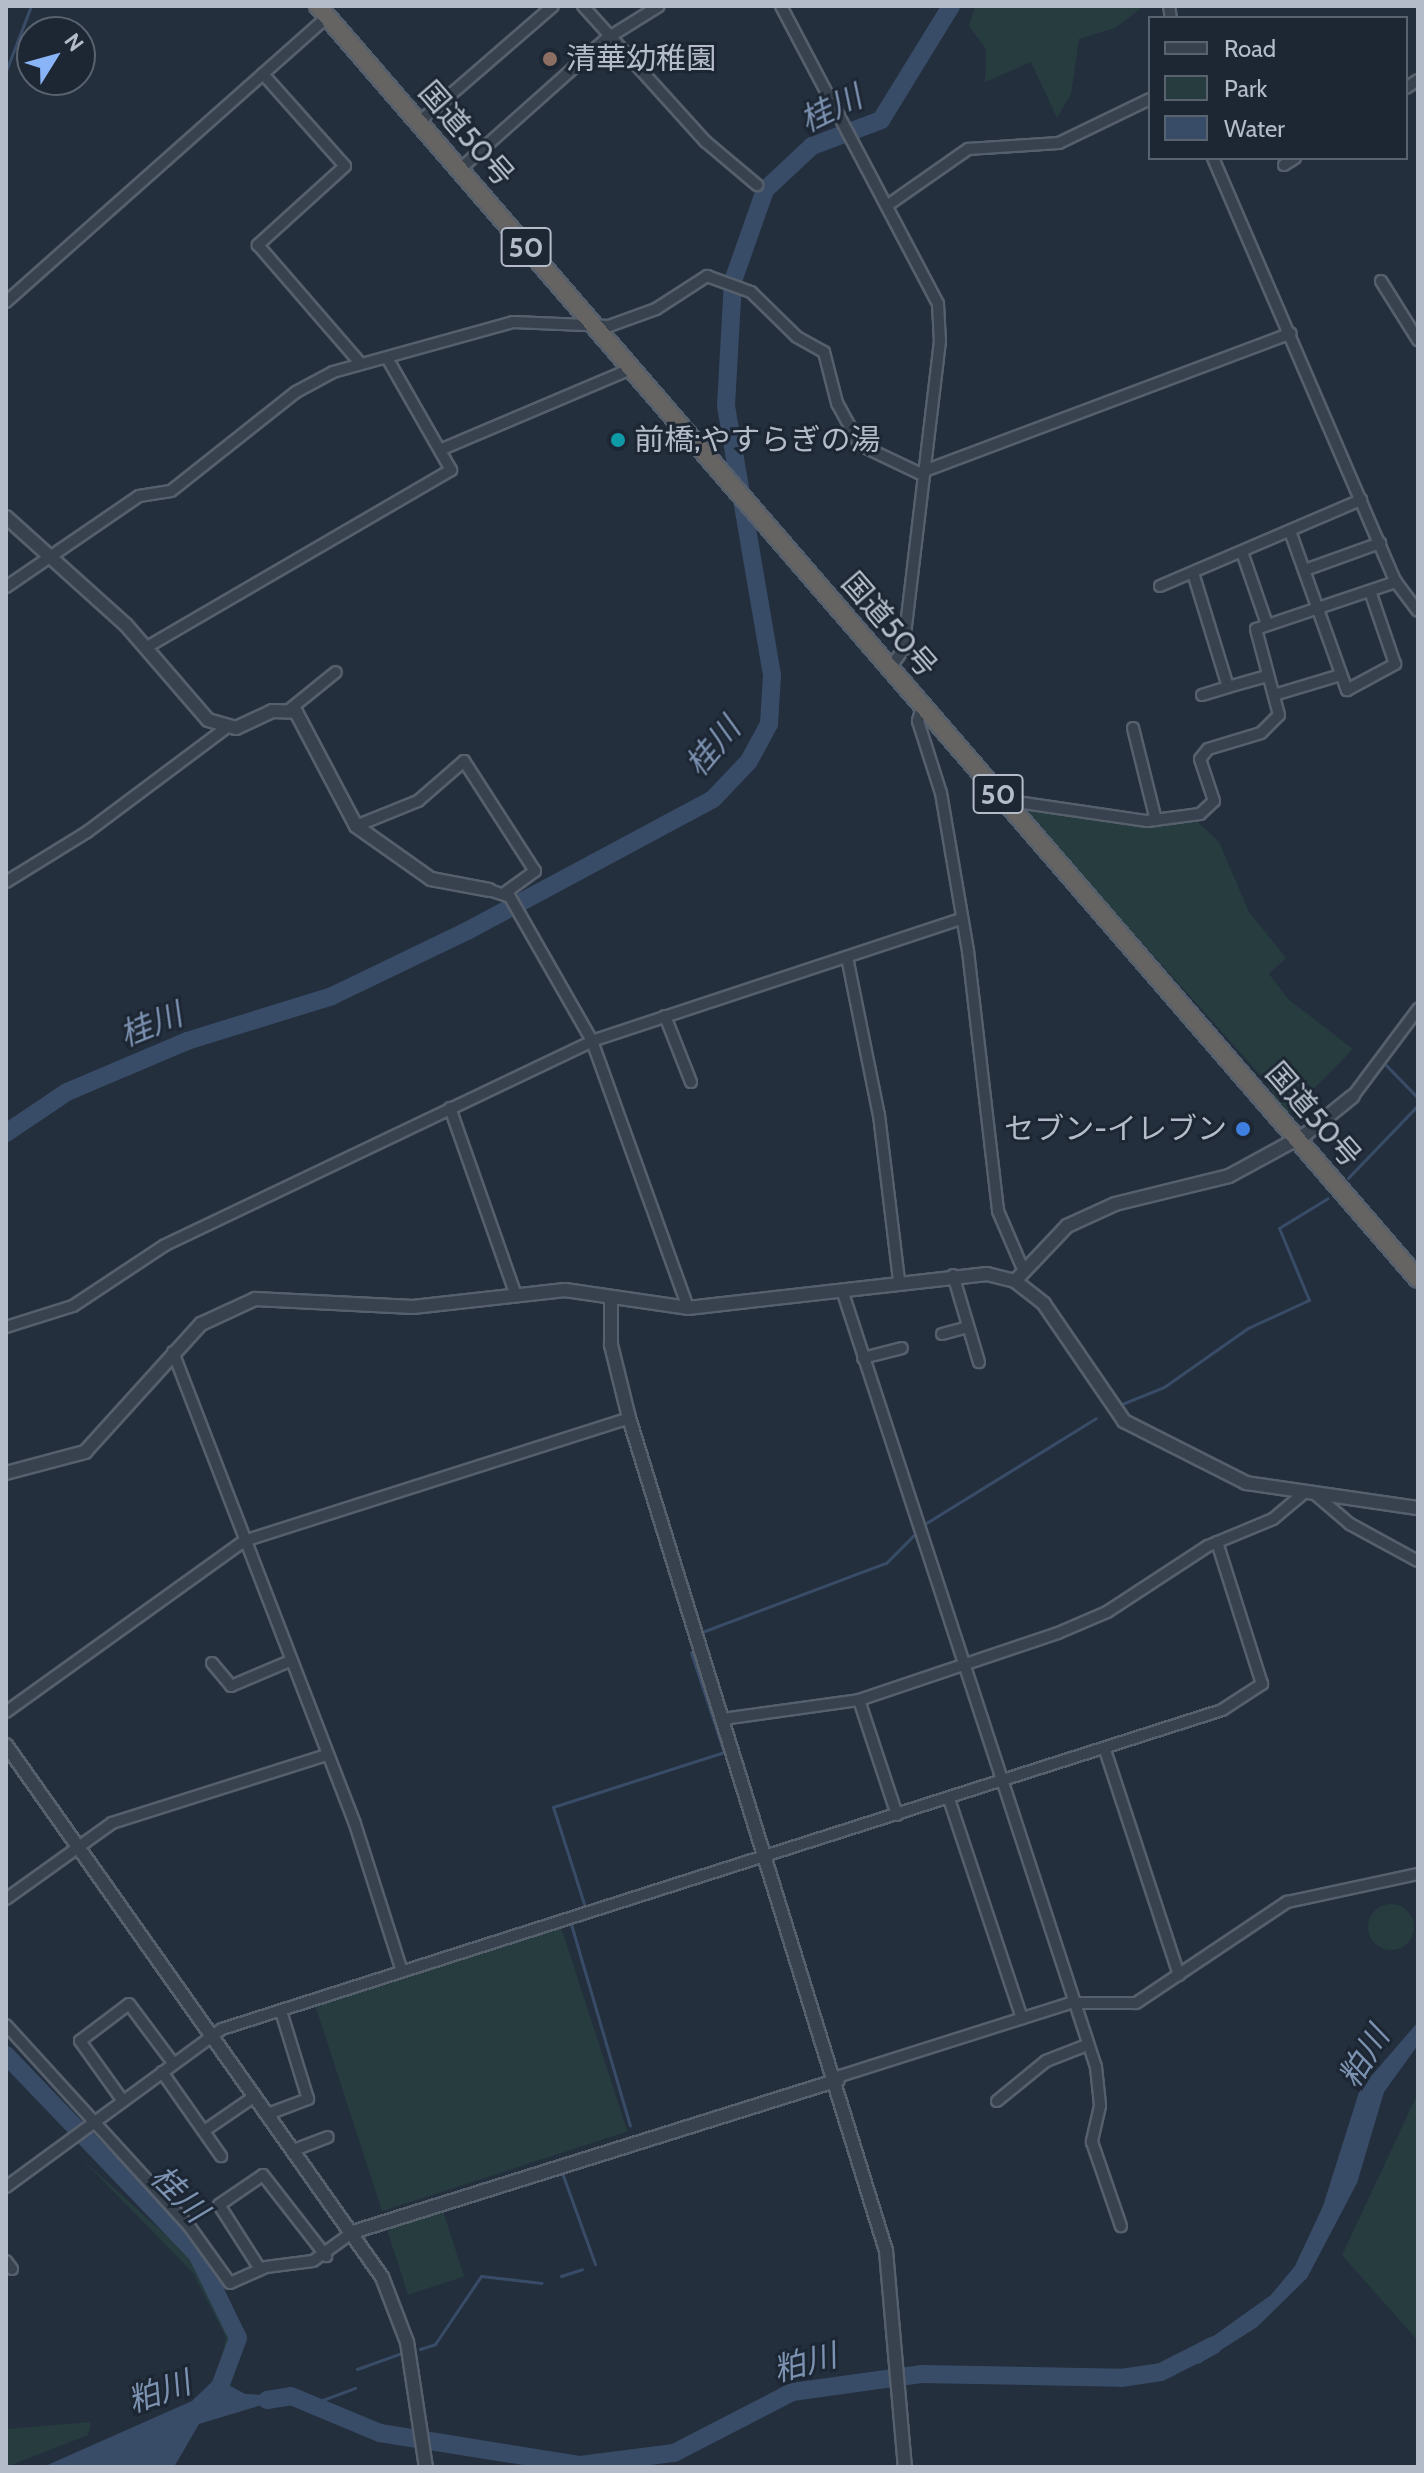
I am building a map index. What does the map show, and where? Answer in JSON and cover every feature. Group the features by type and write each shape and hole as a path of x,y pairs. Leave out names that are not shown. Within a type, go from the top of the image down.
{"highway":[{"name":"国道50号","path":"322,11 1418,1279"}],"street":[{"path":"419,122 553,6"},
{"path":"583,6 717,152 757,185"},
{"path":"459,170 609,37 659,6"},
{"path":"781,6 938,304 925,473 903,650 889,669"},
{"path":"6,302 263,74 322,11"},
{"path":"263,74 345,166 258,245 361,364"},
{"path":"888,205 968,149 1059,143 1148,100"},
{"path":"1214,160 1396,582 1418,611"},
{"path":"1284,165 1292,160"},
{"path":"6,587 139,496 171,491 296,392 361,364 513,322 596,328 656,309 707,276 749,291 797,337 824,352 837,403 860,445 925,473 1291,333"},
{"path":"1381,281 1418,340"},
{"path":"147,647 451,470 387,358"},
{"path":"440,450 631,369"},
{"path":"1160,586 1291,534 1361,500"},
{"path":"6,517 147,647 208,720 226,728"},
{"path":"1291,534 1337,676 1347,690 1395,664 1370,591"},
{"path":"1305,570 1380,543"},
{"path":"1242,552 1267,624"},
{"path":"1193,573 1228,687"},
{"path":"1003,800 1156,820 1211,805 1200,759 1277,719 1274,695 1255,632 1267,624 1396,582"},
{"path":"6,882 87,832 226,728 289,710 336,672"},
{"path":"1202,695 1267,676"},
{"path":"1274,695 1337,676"},
{"path":"922,707 918,721 941,793 961,919 998,1211 1022,1267"},
{"path":"289,710 308,724 356,826 431,879 508,894 592,1041 688,1308"},
{"path":"1133,728 1156,820"},
{"path":"356,826 418,801 464,761 535,871 508,894"},
{"path":"6,1327 73,1306 165,1245 592,1041 961,919"},
{"path":"847,957 881,1129 899,1281"},
{"path":"1015,1281 1022,1267 1067,1226 1100,1210 1218,1181 1297,1139 1353,1096 1418,1009"},
{"path":"665,1016 691,1082"},
{"path":"450,1108 516,1295"},
{"path":"953,1275 979,1362"},
{"path":"6,1473 85,1452 173,1352 215,1314 255,1299 413,1307 565,1290 688,1308 953,1275 1015,1281 1044,1304 1124,1421 1246,1483 1418,1508"},
{"path":"842,1290 960,1666 1099,2083 1092,2142 1121,2226"},
{"path":"611,1297 611,1345 629,1418 837,2078 886,2251 905,2467"},
{"path":"942,1334 968,1327"},
{"path":"863,1358 902,1348"},
{"path":"173,1352 327,1755 402,1971"},
{"path":"6,1712 244,1541 629,1418"},
{"path":"722,1719 859,1700 1107,1612 1217,1542 1273,1519 1309,1494"},
{"path":"1309,1494 1340,1518 1418,1561"},
{"path":"6,2187 211,2035 402,1971 1215,1714 1262,1684 1217,1542"},
{"path":"212,1663 231,1686 290,1661"},
{"path":"859,1700 897,1815"},
{"path":"6,1745 353,2232 396,2305 426,2466"},
{"path":"1105,1750 1179,1975"},
{"path":"6,1899 112,1823 327,1755"},
{"path":"949,1799 1022,2018"},
{"path":"6,2025 92,2124 189,2226 230,2283 260,2269 326,2256 353,2232 1070,2003 1136,2003 1287,1902 1418,1874"},
{"path":"123,2101 80,2041 129,2004 173,2063"},
{"path":"268,2114 308,2099 281,2011"},
{"path":"997,2101 1046,2061 1087,2045"},
{"path":"162,2072 221,2156"},
{"path":"204,2131 255,2096"},
{"path":"294,2150 328,2137"},
{"path":"260,2269 219,2205 263,2175 326,2256"}],"green space":[{"path":"975,6 1144,6 1115,28 1079,39 1071,94 1057,118 1031,62 985,82 986,49 969,26"},
{"path":"1018,804 1148,827 1198,822 1219,842 1249,912 1286,958 1269,974 1289,1000 1353,1049 1287,1116 1264,1079"},
{"path":"1391,1904 1408,1910 1414,1927 1408,1944 1391,1950 1374,1944 1368,1927 1374,1910"},
{"path":"561,1927 627,2131 382,2211 316,2007"},
{"path":"1418,2093 1418,2341 1342,2255"},
{"path":"80,2157 192,2259 235,2340 227,2362 221,2361 226,2337 193,2273"},
{"path":"442,2208 464,2276 408,2295 386,2226"},
{"path":"91,2422 88,2435 6,2467 6,2429"}],"water":[{"path":"1418,2022 1418,2045 1384,2092 1357,2183 1307,2278 1257,2327 1199,2364 1191,2352 1271,2295 1295,2266 1323,2206 1360,2089"},
{"path":"216,2378 245,2394 291,2396 199,2424 174,2467 43,2467 192,2401"}],"waterway":[{"path":"6,71 31,6"},
{"name":"桂川","path":"6,1133 67,1092 187,1041 332,996 467,931 713,799 749,761 769,724 772,675 726,406 733,281 765,190 812,146 881,120 951,6"},
{"path":"1383,1062 1418,1098"},
{"path":"1348,1178 1418,1105"},
{"path":"1122,1404 1164,1387 1248,1328 1309,1300 1279,1228 1328,1198"},
{"path":"923,1525 1096,1418"},
{"path":"702,1632 886,1563 918,1531"},
{"path":"585,1907 553,1807 724,1752 691,1652"},
{"path":"571,1924 630,2126"},
{"name":"桂川","path":"6,2055 197,2254 238,2338 214,2403"},
{"path":"561,2170 595,2264"},
{"path":"561,2276 582,2269"},
{"path":"420,2349 435,2344 481,2276 542,2283"},
{"name":"粕川","path":"267,2400 291,2396 380,2433 580,2465 674,2453 792,2392 921,2374 1121,2378 1161,2372 1214,2345"},
{"path":"357,2369 399,2354"},
{"path":"312,2404 355,2388"}],"place":[{"name":"清華幼稚園","path":"550,59"},
{"name":"前橋;やすらぎの湯","path":"618,440"},
{"name":"セブン-イレブン","path":"1243,1129"}]}
